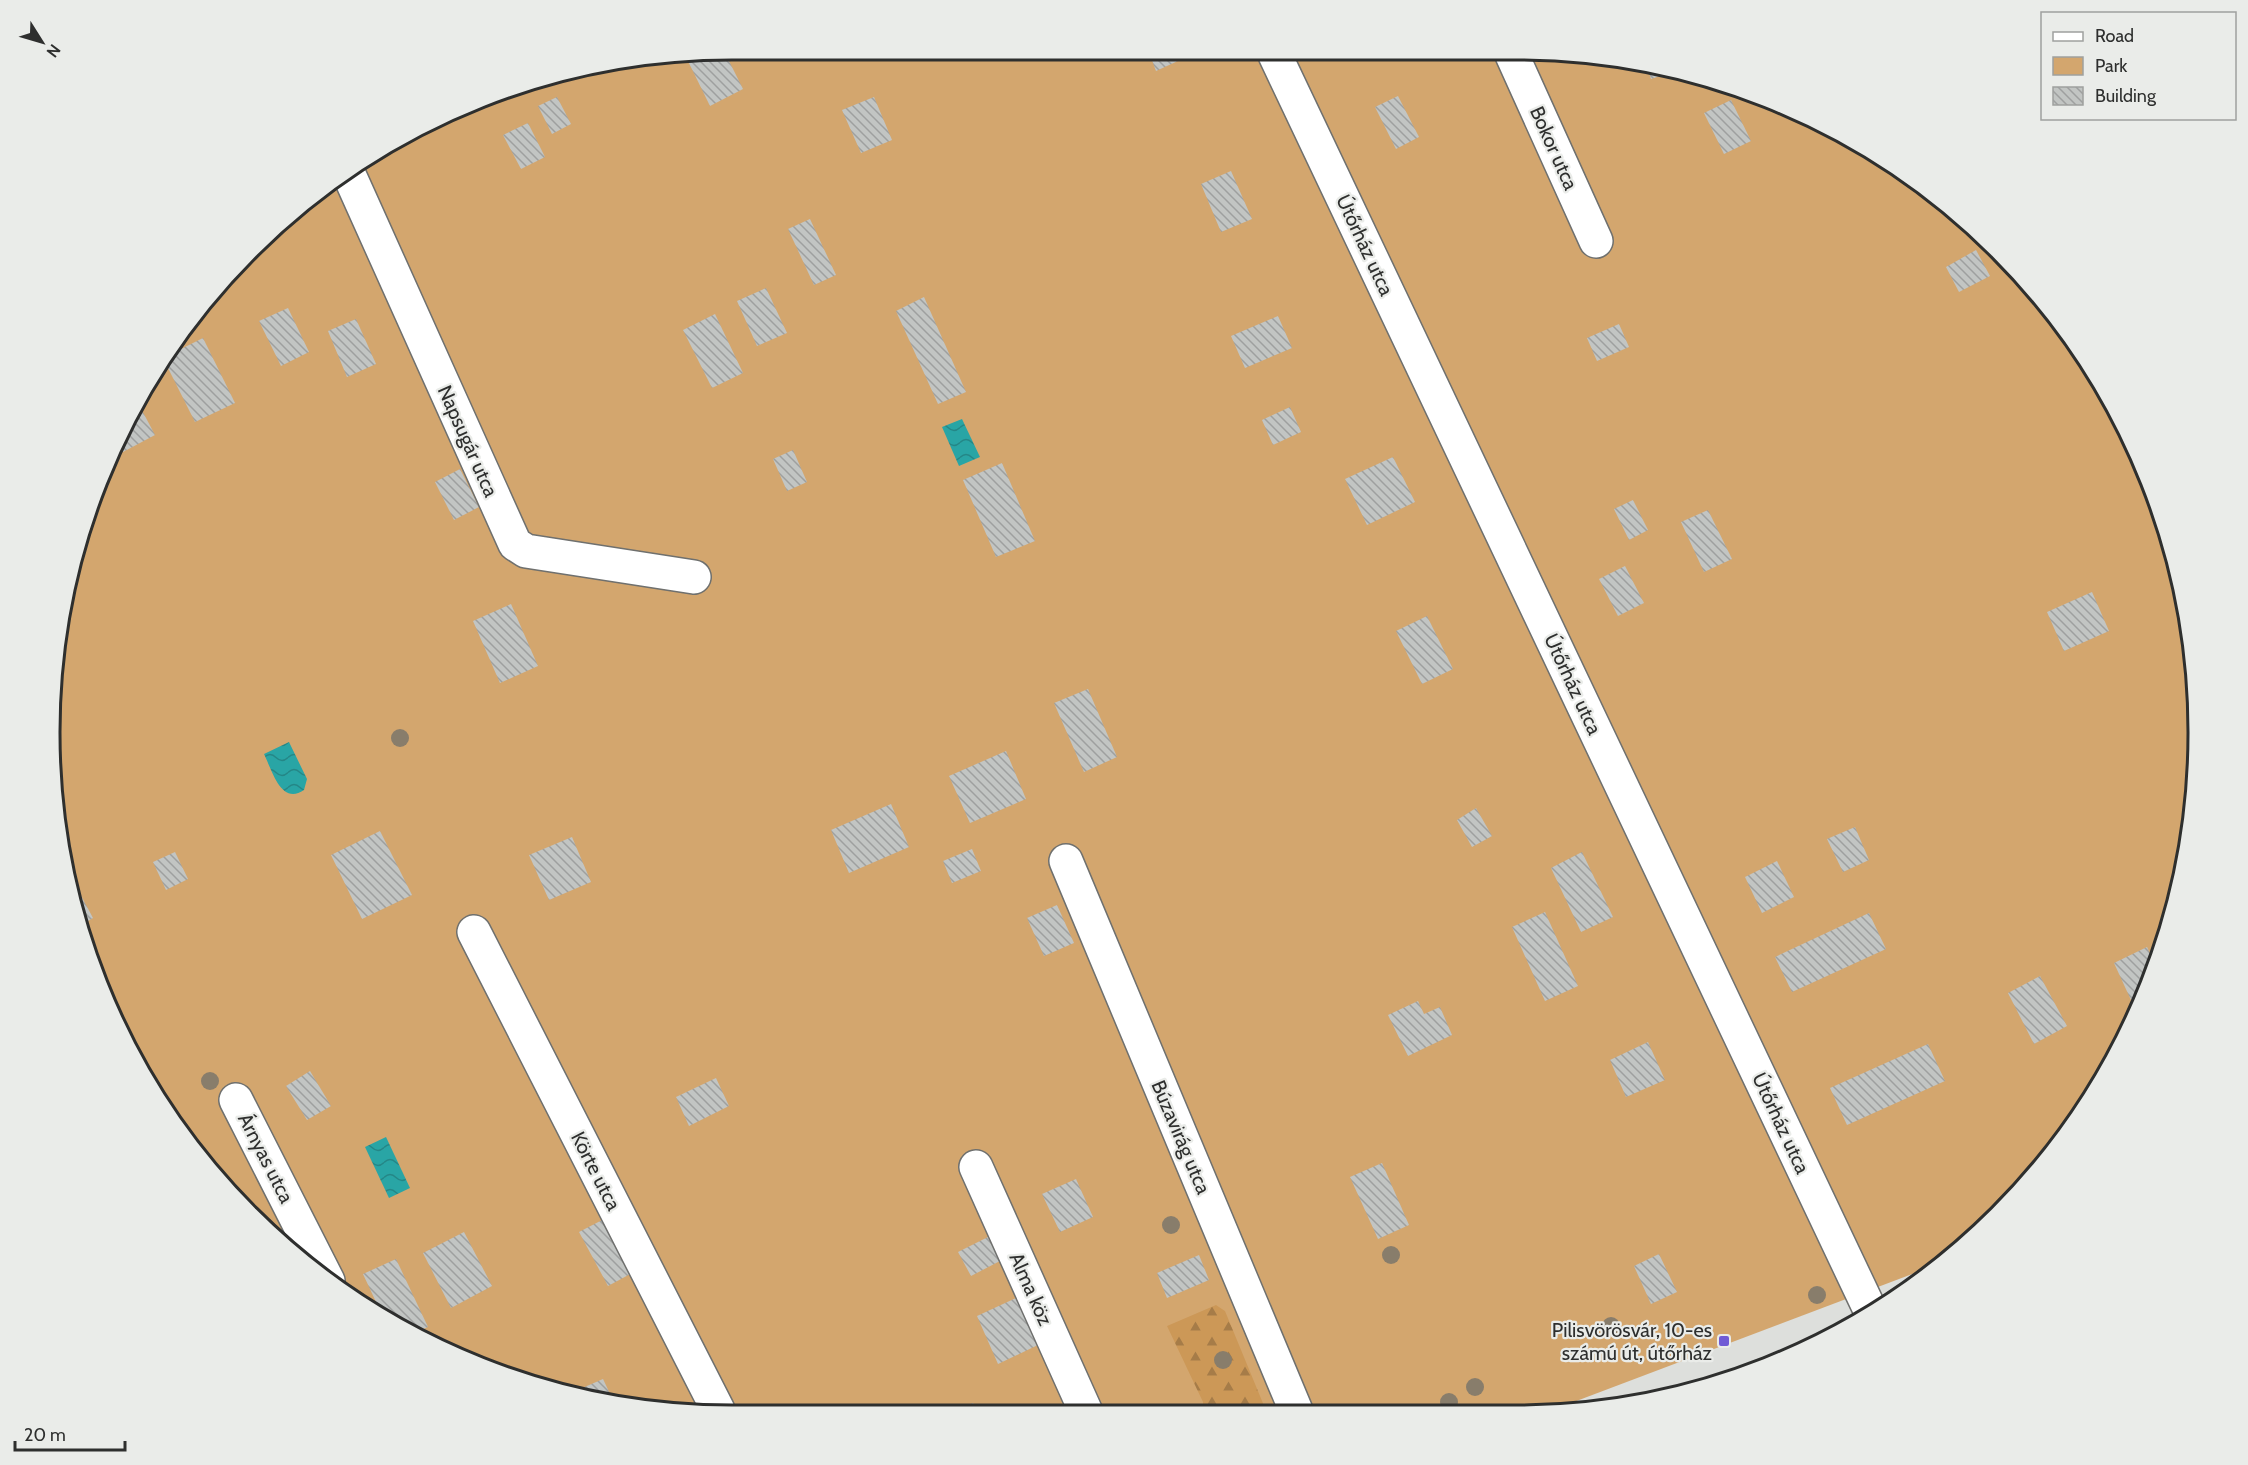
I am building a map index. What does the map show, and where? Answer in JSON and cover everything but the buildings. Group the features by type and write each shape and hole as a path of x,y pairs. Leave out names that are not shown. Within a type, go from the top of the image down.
{"street":[{"name":"Útőrház utca","path":"1277,60 1868,1305"},
{"name":"Bokor utca","path":"1514,60 1596,241"},
{"name":"Napsugár utca","path":"351,179 515,544 526,552 694,577"},
{"name":"Búzavirág utca","path":"1066,861 1294,1405"},
{"name":"Körte utca","path":"474,932 715,1405"},
{"name":"Árnyas utca","path":"236,1100 318,1262"},
{"name":"Alma köz","path":"976,1167 1083,1405"}],"green space":[{"path":"732,60 1559,61 1647,73 1690,83 1773,111 1813,129 1889,173 1959,227 2021,289 2075,359 2119,435 2152,516 2175,601 2187,689 2187,776 2175,864 2152,949 2119,1030 2075,1106 2021,1176 1959,1238 1916,1273 1573,1402 1559,1404 689,1404 601,1392 558,1382 475,1354 435,1336 359,1292 323,1266 257,1208 227,1176 173,1106 150,1069 111,990 96,949 73,864 66,820 61,776 61,689 73,601 83,558 111,475 129,435 173,359 199,323 257,257 323,199 359,173 435,129 516,96 601,73 689,61"},
{"path":"1216,1305 1225,1311 1264,1405 1203,1405 1167,1326"}],"water":[{"path":"962,419 980,457 959,466 942,427"},
{"path":"289,742 307,779 304,790 296,794 283,790 278,784 264,754"},
{"path":"386,1137 410,1188 389,1198 365,1147"}],"place":[{"name":"Pilisvörösvár, 10-es számú út, útőrház","path":"1724,1341"}]}
